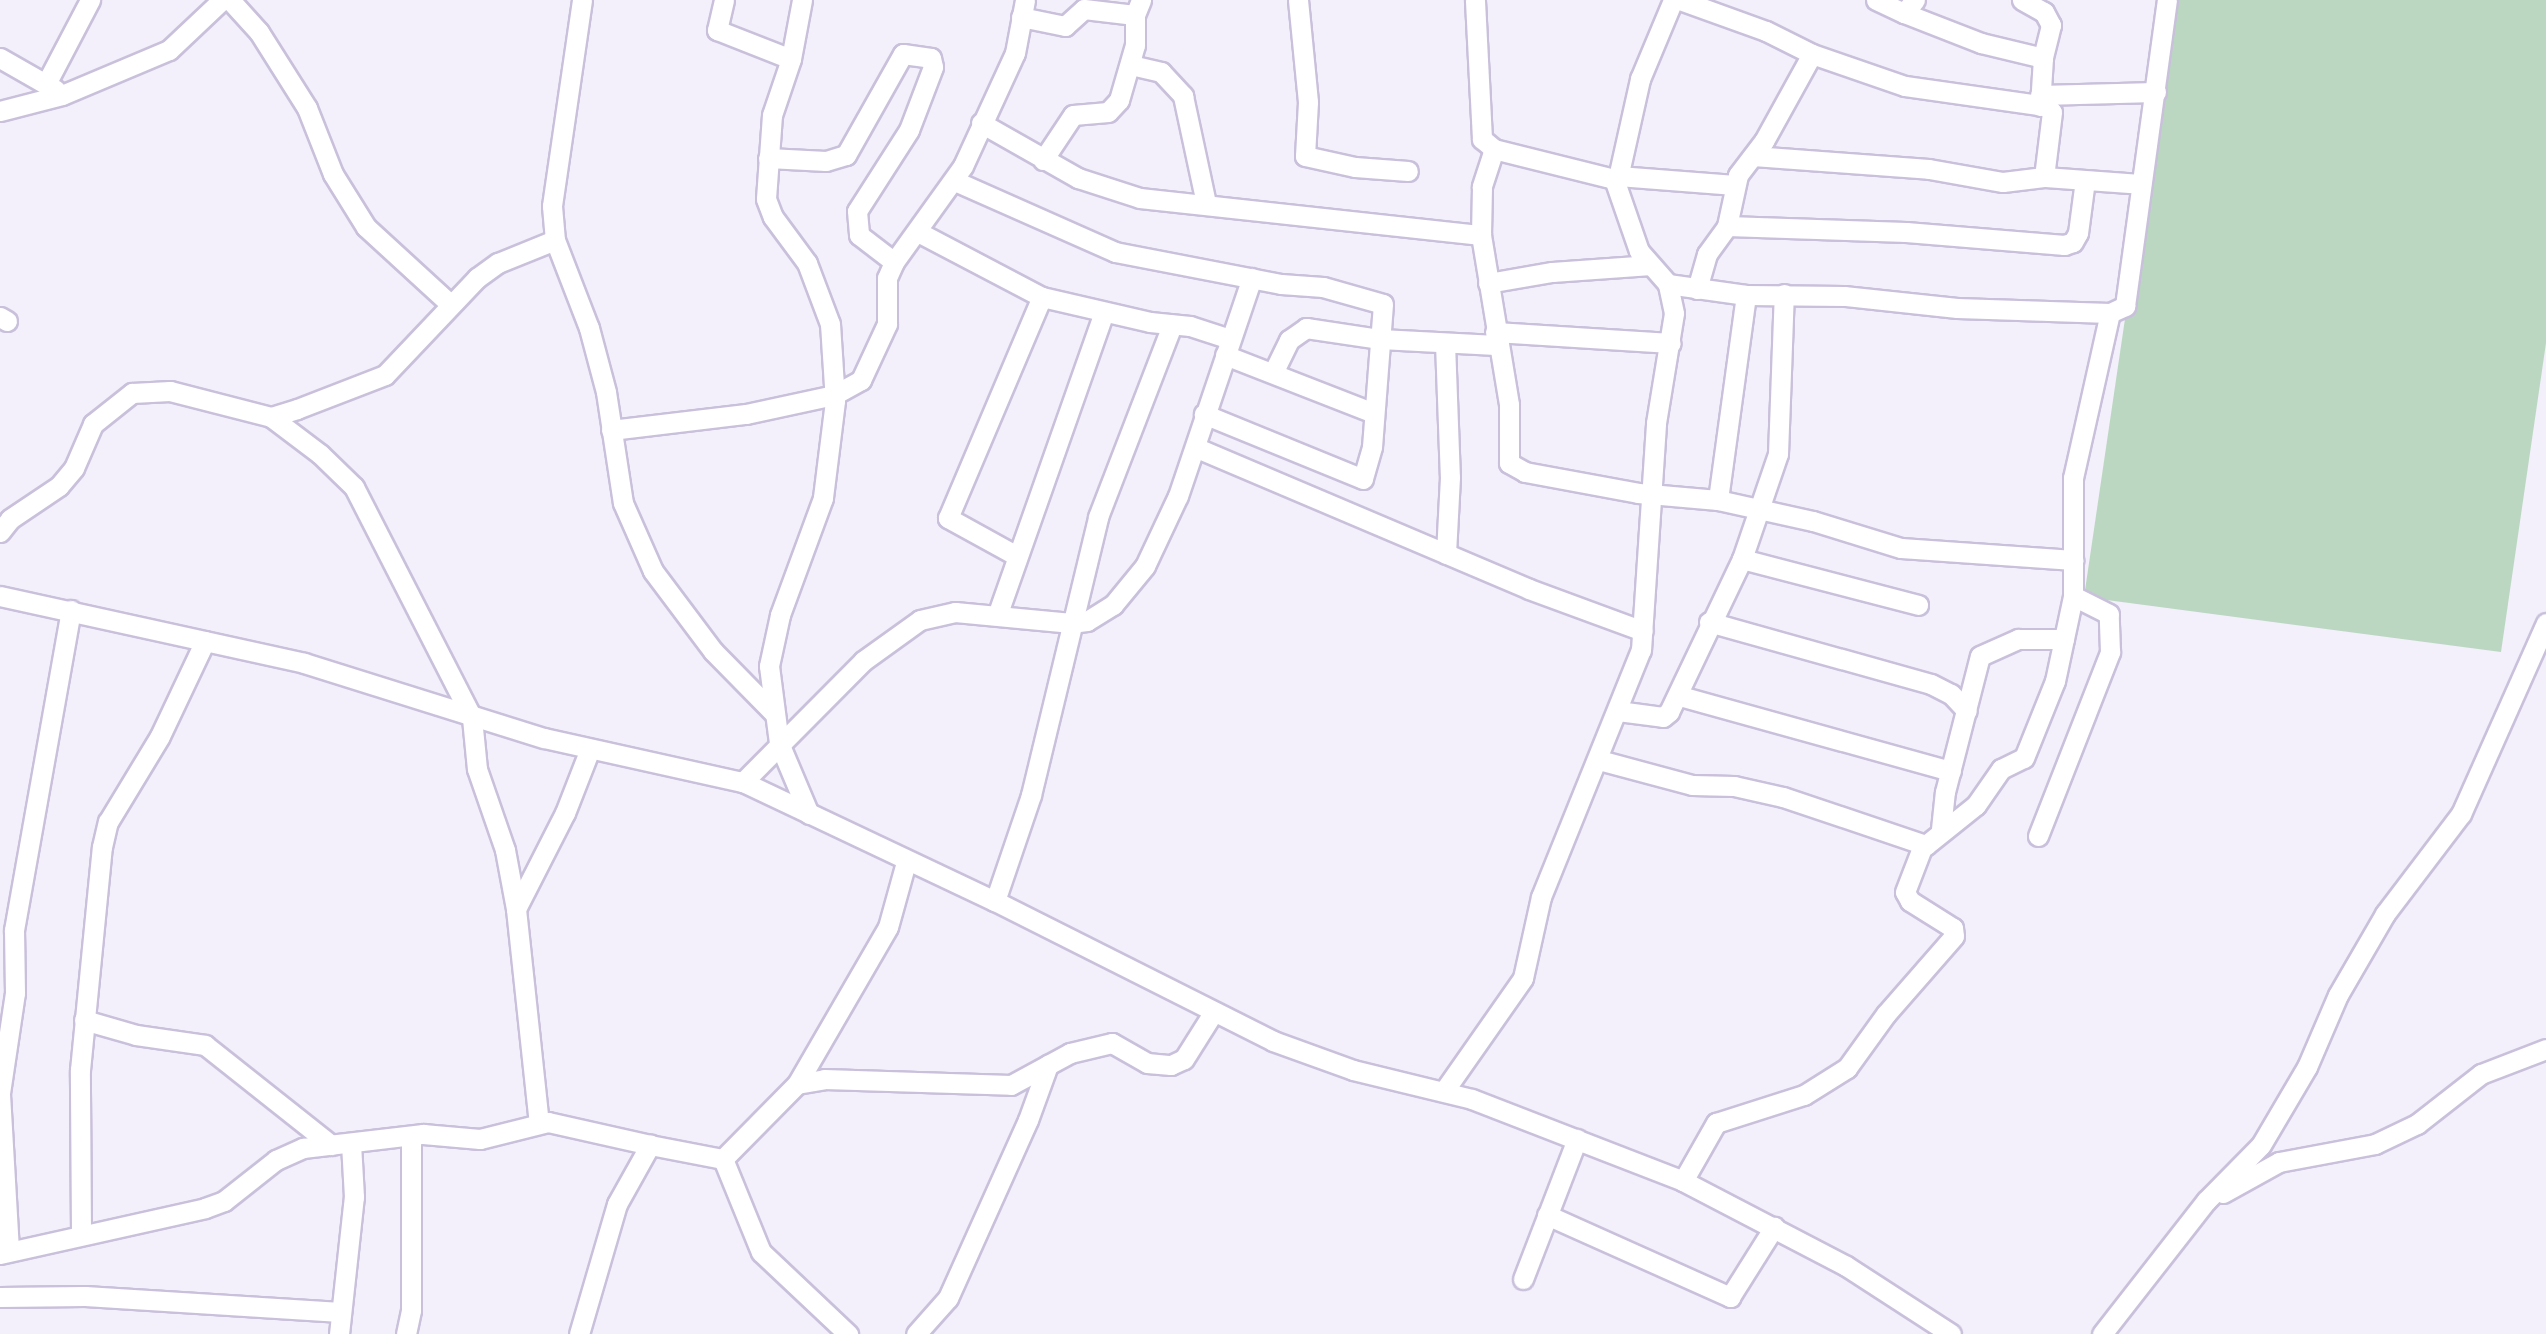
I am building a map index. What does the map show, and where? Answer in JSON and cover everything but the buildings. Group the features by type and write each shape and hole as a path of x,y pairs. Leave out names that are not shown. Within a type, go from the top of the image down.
{"street":[{"path":"55,88 89,0"},
{"path":"0,111 55,88 169,50 222,0"},
{"path":"230,0 259,32 307,108 333,174 366,227 450,304"},
{"path":"582,0 552,206 555,240 589,328 611,430 623,503 653,571 713,651 775,714"},
{"path":"724,0 717,30 791,59"},
{"path":"802,0 791,59 772,116 766,199 773,217 807,263 830,324 834,395 823,498 771,649 779,743 809,814"},
{"path":"1298,0 1308,113 1305,156 1408,171"},
{"path":"1475,0 1479,129 1494,149 1603,173 1618,179 1735,185"},
{"path":"1444,1091 1523,978 1541,897 1618,711 1643,631 1656,423 1671,343 1674,302 1668,284 1639,251 1618,179 1640,79 1673,0"},
{"path":"1680,0 1766,31 1812,54 1905,86 2040,101 2157,92"},
{"path":"1876,0 1909,7 1981,43 2043,58"},
{"path":"2022,0 2044,12 2049,20 2040,101"},
{"path":"1668,284 1746,295 1856,296 1957,308 2110,313 2125,306 2141,184 2157,92 2167,0"},
{"path":"611,430 746,414 834,395 861,380 887,324 887,278 894,262 955,181 1015,53 1023,9 1065,26 1082,9 1138,8 1131,65 1113,109 1073,115 1043,160"},
{"path":"768,158 826,161 845,155 904,54 931,58 933,67 909,130 856,211 859,234 894,262"},
{"path":"1697,289 1707,254 1727,226 1735,185 1812,54"},
{"path":"0,58 55,88"},
{"path":"1131,65 1161,72 1183,96 1206,203"},
{"path":"2040,101 2052,112 2044,177"},
{"path":"981,123 1043,160 1108,190 1148,200 1206,203 1328,222 1481,235"},
{"path":"1494,149 1482,187 1481,235 1495,339 1508,405 1511,466 1525,472 1651,494 1718,500 1813,521 1901,548 2074,560"},
{"path":"1754,156 1892,165 2003,182 2044,177 2141,184"},
{"path":"1727,226 1906,232 2064,245 2073,242 2078,233 2085,180"},
{"path":"955,181 1115,252 1252,278 1323,287 1380,302 1384,308 1370,460 1361,479 1204,414"},
{"path":"918,232 1042,297 1172,325 1228,347 1273,373 1374,413"},
{"path":"271,417 385,375 450,304 498,262 555,240"},
{"path":"1488,283 1552,272 1651,265"},
{"path":"743,782 779,743 863,662 906,628 929,616 955,612 998,612 1031,622 1071,623 1103,614 1145,566 1197,448 1204,414 1252,278"},
{"path":"1618,711 1663,717 1680,696 1709,622 1742,559 1755,510 1771,477 1779,445 1784,294"},
{"path":"1718,500 1746,295"},
{"path":"1017,556 948,519 1042,297"},
{"path":"998,612 1104,312"},
{"path":"1941,828 1976,805 2001,769 2024,758 2051,691 2073,596 2074,560 2070,509 2073,478 2110,313"},
{"path":"995,901 1031,795 1056,703 1071,623 1120,453 1172,325"},
{"path":"1273,373 1289,340 1306,328 1380,339 1445,342 1495,339 1671,343"},
{"path":"1445,342 1450,477 1446,554"},
{"path":"0,532 10,519 59,486 74,468 93,424 132,393 170,391 271,417 320,454 354,487 472,718 477,769 502,840 516,909 539,1123"},
{"path":"1197,448 1446,554 1643,631"},
{"path":"1742,559 1918,605"},
{"path":"0,596 71,610 362,679 472,718 590,749 743,782 906,862 995,901 1213,1013 1353,1070 1444,1091 1683,1181 1774,1227 1880,1286 1951,1334"},
{"path":"2038,836 2110,652 2109,614 2073,596"},
{"path":"71,610 7,928 16,993 0,1093 5,1252 81,1233 205,1208 224,1200 276,1160 303,1148 411,1136 480,1139 539,1123 570,1125 650,1145 723,1159"},
{"path":"1709,622 1931,684 1951,694 1967,711"},
{"path":"2102,1334 2206,1201 2261,1145 2307,1067 2338,995 2385,914 2461,814 2546,622"},
{"path":"1599,760 1692,785 1734,786 1783,797 1923,845 1932,842 1941,828 1951,771 1982,653 2015,640 2064,639"},
{"path":"81,1233 83,1020 96,889 108,822 160,736 205,641"},
{"path":"1680,696 1951,771"},
{"path":"516,909 565,813 590,749"},
{"path":"1683,1181 1716,1123 1804,1095 1847,1068 1886,1014 1954,936 1953,928 1910,901 1905,892 1923,845"},
{"path":"723,1159 797,1084 888,927 906,862"},
{"path":"797,1084 824,1079 885,1079 1011,1085 1091,1045 1112,1043 1147,1063 1179,1063 1213,1013"},
{"path":"83,1020 136,1035 205,1045 331,1145"},
{"path":"2206,1201 2279,1163 2375,1144 2417,1124 2481,1074 2546,1049"},
{"path":"916,1334 948,1298 1028,1120 1048,1065"},
{"path":"406,1334 411,1310 411,1136"},
{"path":"1523,1279 1577,1139"},
{"path":"339,1334 354,1197 351,1143"},
{"path":"579,1334 617,1204 650,1145"},
{"path":"723,1159 761,1252 848,1334"},
{"path":"1547,1215 1730,1297 1774,1227"},
{"path":"0,1297 85,1296 340,1312"}],"green space":[{"path":"2172,0 2546,0 2546,343 2501,652 2084,597"}]}
